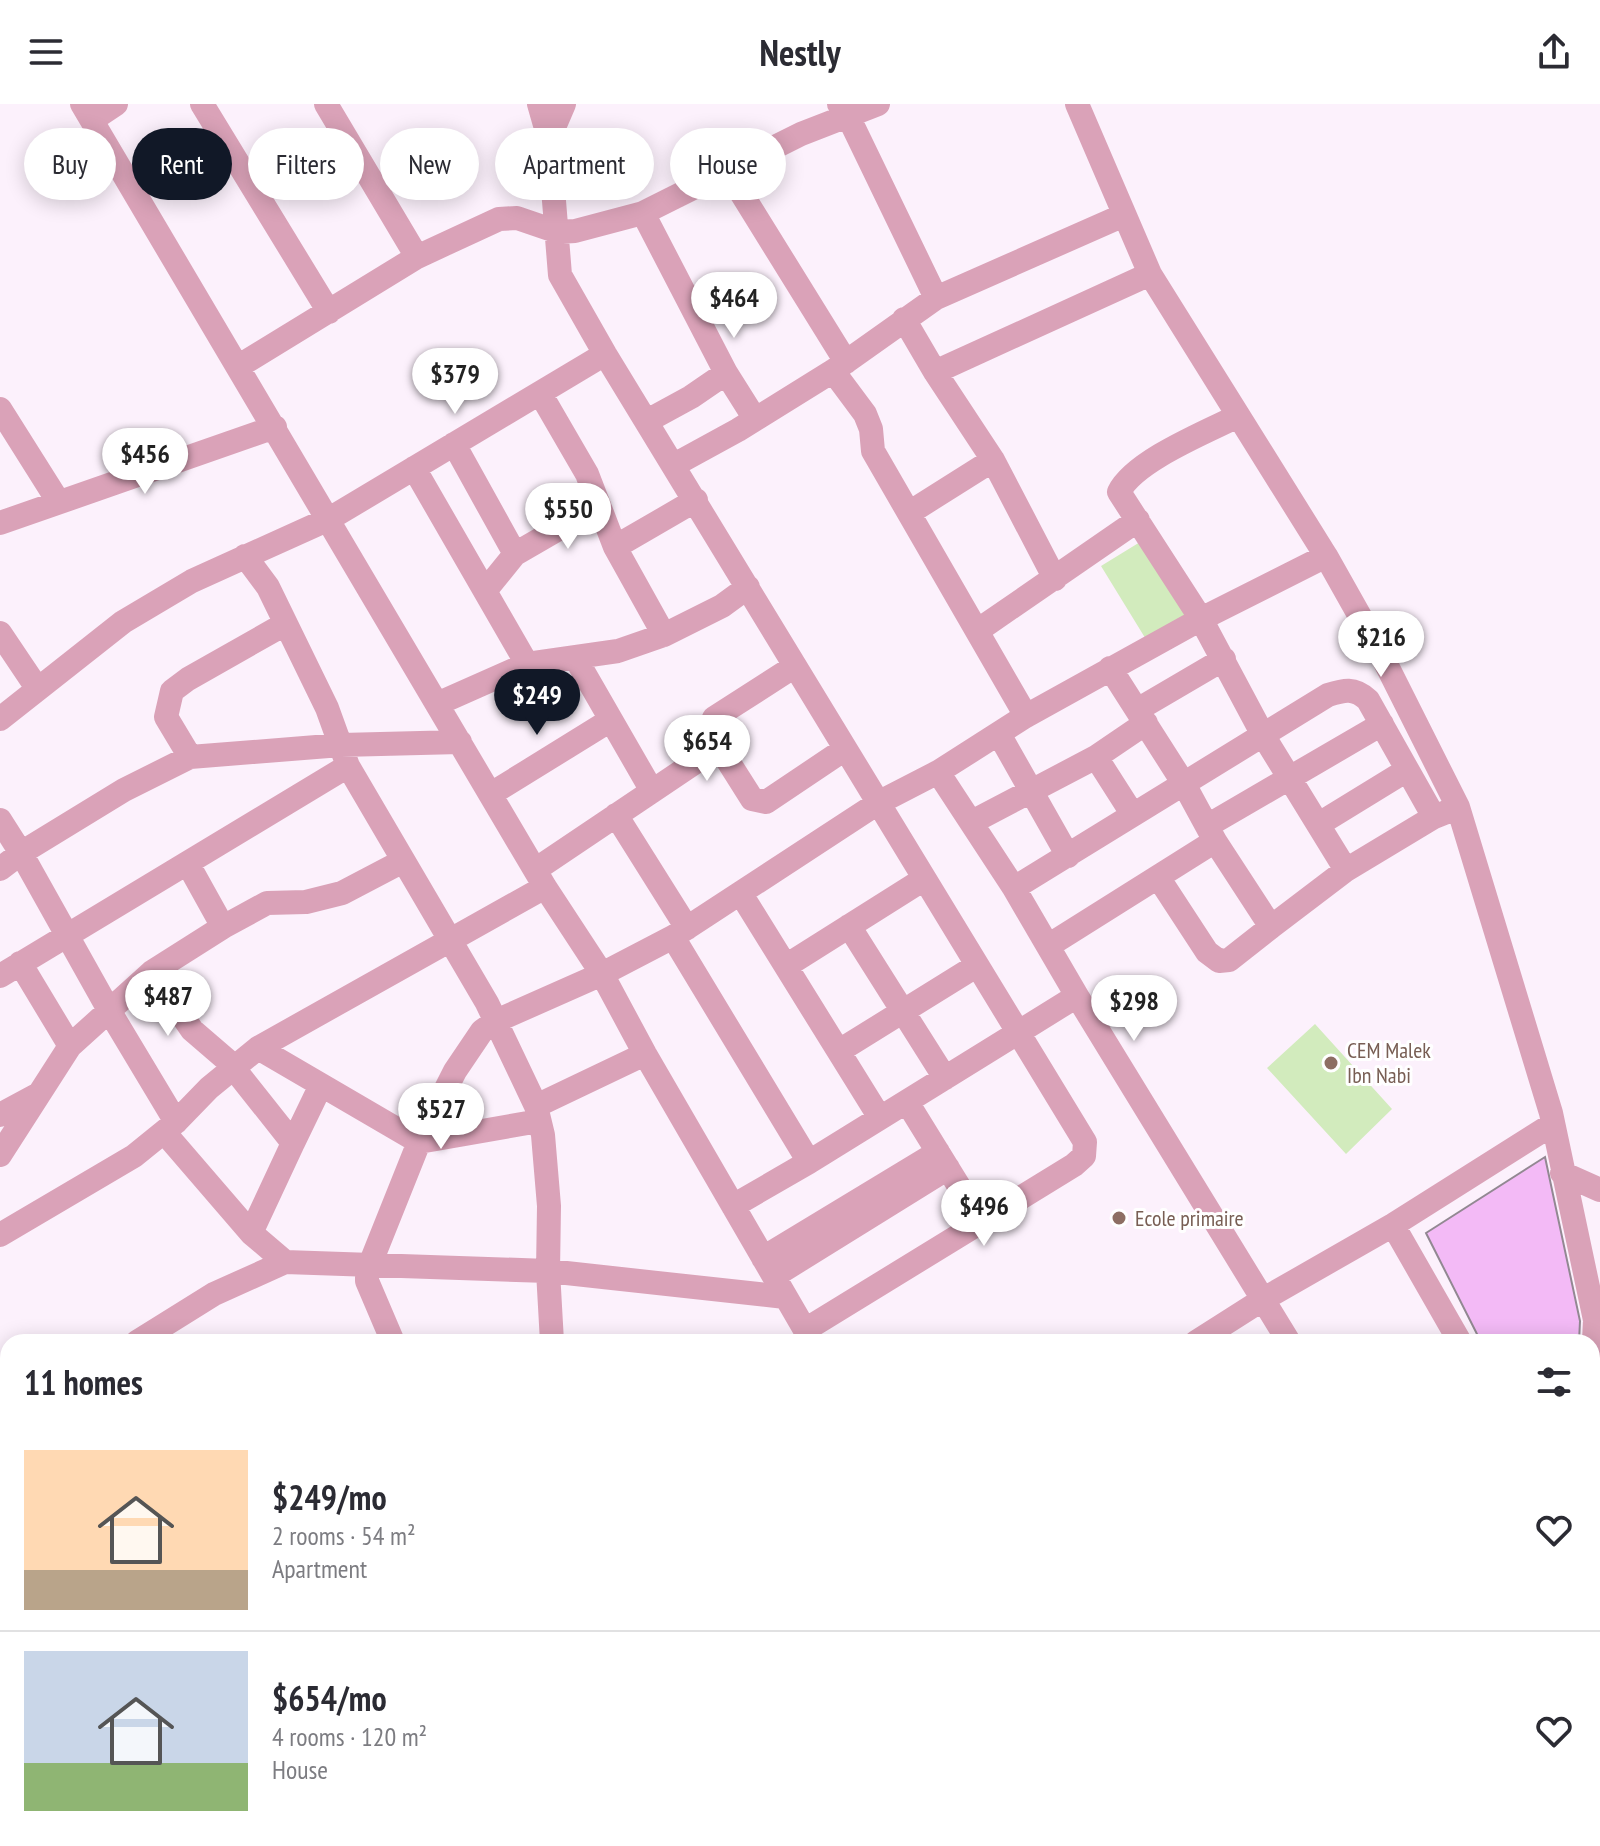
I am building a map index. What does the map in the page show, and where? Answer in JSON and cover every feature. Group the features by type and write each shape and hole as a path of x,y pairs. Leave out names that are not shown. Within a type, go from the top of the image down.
{"street":[{"path":"116,104 87,112 540,878 602,974 807,1334"},
{"path":"202,104 329,312"},
{"path":"326,104 417,257"},
{"path":"539,104 546,128"},
{"path":"554,128 564,104"},
{"path":"786,141 843,110 878,104"},
{"path":"1077,104 1150,274 1326,556 1380,652 1458,807 1553,1124 1598,1323"},
{"path":"843,110 936,298"},
{"path":"239,366 417,257 499,219 517,218 558,232 575,231 643,213 670,199"},
{"path":"555,200 560,275 605,354 1085,1142 1086,1150 1074,1165 811,1334"},
{"path":"744,200 865,414 871,429 873,451 1026,716"},
{"path":"643,213 726,373 755,419"},
{"path":"674,465 840,367 936,298 1124,215"},
{"path":"935,372 1150,274"},
{"path":"904,319 993,460 1055,579"},
{"path":"0,719 123,622 192,581 329,519 605,354"},
{"path":"647,421 726,373"},
{"path":"540,393 587,474 615,547 664,635"},
{"path":"0,409 58,501"},
{"path":"1238,416 1146,464 1123,483 1119,492 1201,619 1263,735 1346,870"},
{"path":"0,523 275,427"},
{"path":"454,444 515,554"},
{"path":"909,513 993,460"},
{"path":"414,468 527,664"},
{"path":"615,547 696,500"},
{"path":"485,591 515,554 598,506"},
{"path":"977,631 1138,520"},
{"path":"245,556 268,587 327,708 344,755 496,1021 537,1114 543,1135 549,1206 552,1334"},
{"path":"390,1334 367,1281 370,1264 419,1142 469,1048 482,1031 496,1021 602,974 680,932 878,803 938,772 1026,716 1201,619 1326,556"},
{"path":"437,704 527,664 618,651 664,635 722,606 748,587"},
{"path":"190,757 166,717 172,691 285,624"},
{"path":"0,633 37,688"},
{"path":"576,659 652,791"},
{"path":"972,822 1096,757 1142,717 1224,659"},
{"path":"795,666 714,718 710,733 752,799 766,802 845,749"},
{"path":"1110,668 1271,927"},
{"path":"1014,888 1328,695 1343,690 1361,694 1368,700 1434,817"},
{"path":"491,794 609,721"},
{"path":"1048,946 1158,877 1211,833 1291,777 1382,724"},
{"path":"999,734 1068,856"},
{"path":"0,869 124,790 190,757 344,755 460,742"},
{"path":"0,1235 134,1156 258,1048 449,940 540,878 616,815 700,759 721,750"},
{"path":"70,1046 7,968 188,864 344,755"},
{"path":"1096,757 1133,815"},
{"path":"1319,824 1407,770"},
{"path":"938,772 1014,888 1284,1334"},
{"path":"1158,877 1207,952 1219,961 1229,960 1346,870 1434,817 1458,807"},
{"path":"616,815 809,1162"},
{"path":"0,820 68,934 170,1127 251,1233 285,1262"},
{"path":"0,1155 70,1046 152,972 267,903 306,902 342,893 403,861"},
{"path":"188,864 223,927"},
{"path":"786,966 924,879"},
{"path":"741,894 880,1118"},
{"path":"849,926 945,1078"},
{"path":"839,1051 976,966"},
{"path":"152,972 192,1030 219,1052 293,1143"},
{"path":"733,1206 1077,996"},
{"path":"258,1048 419,1142 537,1114 645,1054"},
{"path":"251,1233 321,1085"},
{"path":"0,1115 37,1095"},
{"path":"907,1102 981,1222"},
{"path":"1211,1334 1262,1300 1393,1225 1553,1124"},
{"path":"150,1334 214,1294 285,1262 774,1277 943,1160"},
{"path":"1562,1173 1600,1190"},
{"path":"1393,1225 1455,1334"}],"green space":[{"path":"1145,539 1189,614 1147,641 1101,566"},
{"path":"1315,1024 1392,1109 1346,1154 1267,1068"}],"building":[{"path":"1545,1157 1580,1321 1579,1334 1477,1334 1426,1233"}],"place":[{"name":"CEM Malek Ibn Nabi","path":"1331,1063"},
{"name":"Ecole primaire","path":"1119,1218"}]}
